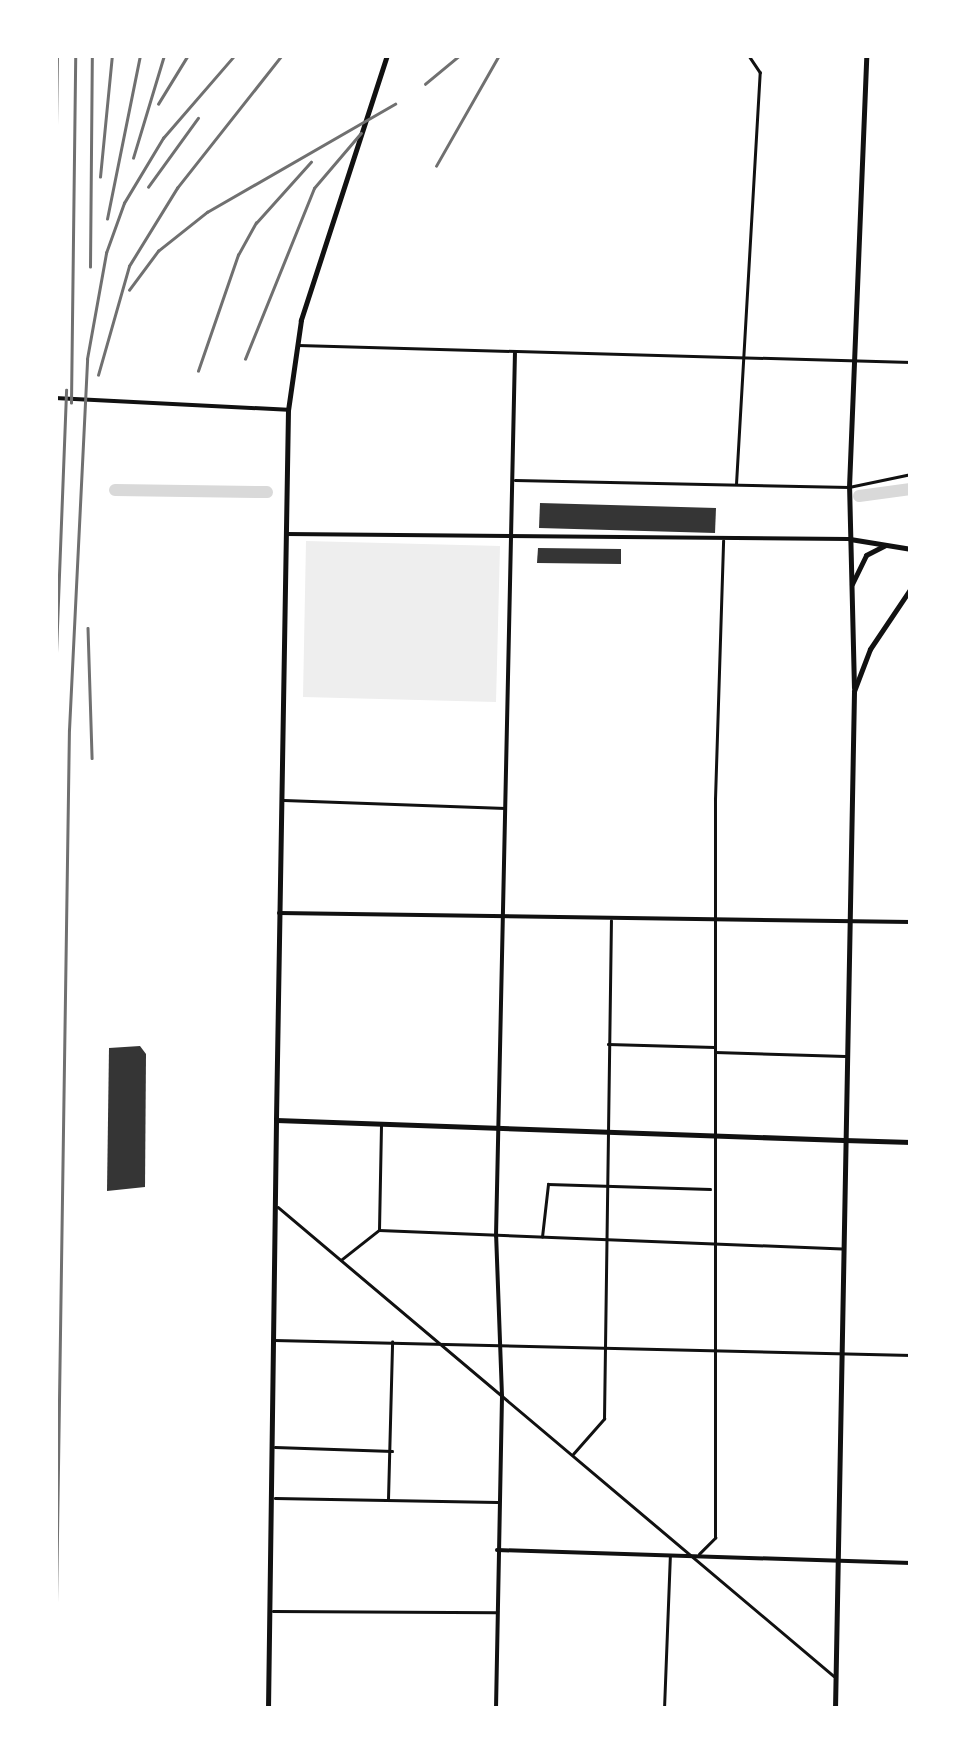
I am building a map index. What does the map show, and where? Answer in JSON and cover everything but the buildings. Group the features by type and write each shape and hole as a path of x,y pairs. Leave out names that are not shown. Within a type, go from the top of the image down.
{"main road":[{"path":"268,1709 288,410 296,345 387,55"},
{"path":"835,1709 854,691 848,539 866,55"},
{"path":"848,539 911,549"},
{"path":"850,592 856,567 886,545"},
{"path":"854,691 878,634 911,588"},
{"path":"276,1120 911,1142"}],"street":[{"path":"736,484 760,73 748,55"},
{"path":"296,345 911,362"},
{"path":"496,1709 502,1345 496,1236 516,353"},
{"path":"55,398 288,410"},
{"path":"514,480 849,487 911,474"},
{"path":"286,534 848,539"},
{"path":"699,1554 715,1538 719,1244 712,1189 723,539"},
{"path":"281,800 507,808"},
{"path":"279,913 506,920 911,922"},
{"path":"572,1456 604,1420 608,1348 606,1044 611,921"},
{"path":"606,1044 845,1056"},
{"path":"379,1230 381,1124"},
{"path":"542,1238 548,1184 712,1189"},
{"path":"275,1205 835,1676"},
{"path":"340,1260 379,1230 842,1248"},
{"path":"273,1340 911,1355"},
{"path":"388,1500 393,1451 392,1342"},
{"path":"272,1447 393,1451"},
{"path":"270,1498 498,1502"},
{"path":"497,1550 911,1563"},
{"path":"664,1709 670,1554"},
{"path":"269,1610 497,1612"}],"shaded area":[{"path":"306,541 500,546 496,702 303,697"}],"waterway":[{"path":"859,496 911,489"},
{"path":"115,490 267,492"}],"railway":[{"path":"55,197 57,55"},
{"path":"71,403 75,55"},
{"path":"90,267 92,55"},
{"path":"100,177 112,55"},
{"path":"107,219 140,55"},
{"path":"133,158 164,55"},
{"path":"158,104 188,55"},
{"path":"55,1670 69,730 87,359 106,253 124,203 163,138 235,55"},
{"path":"98,375 129,266 177,188 282,55"},
{"path":"425,84 460,55"},
{"path":"436,166 499,55"},
{"path":"129,290 158,251 207,212 395,104"},
{"path":"148,187 198,118"},
{"path":"245,359 314,188 361,133"},
{"path":"198,371 238,255 256,223 311,162"},
{"path":"55,679 66,390"},
{"path":"88,628 92,758"}]}
